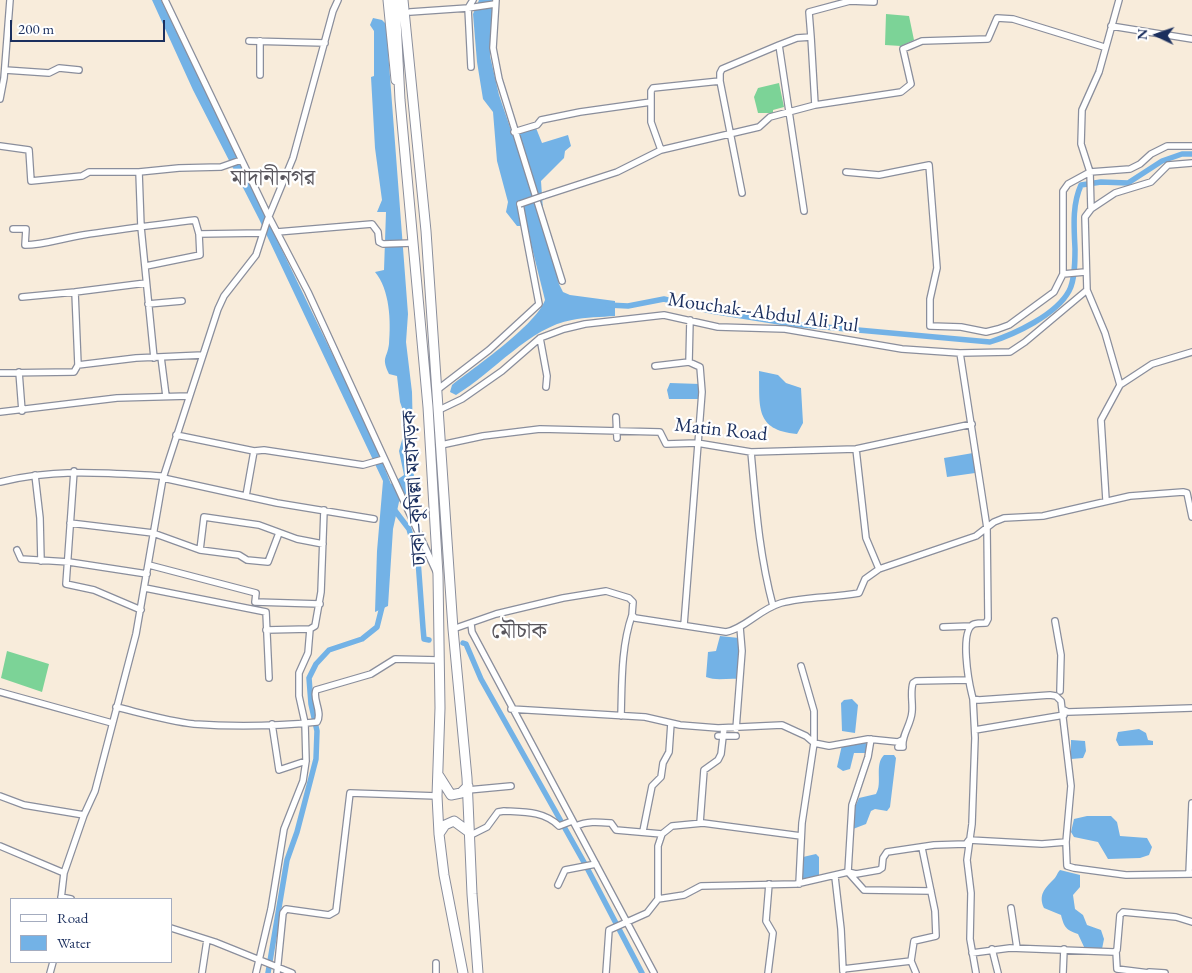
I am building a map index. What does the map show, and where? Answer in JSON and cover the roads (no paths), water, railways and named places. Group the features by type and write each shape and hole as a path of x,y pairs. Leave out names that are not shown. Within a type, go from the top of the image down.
{"highway":[{"path":"388,0 394,66 400,100"},
{"name":"ঢাকা–কুমিল্লা মহাসড়ক","path":"395,0 409,243 428,407 438,575 437,796 439,834 444,875 463,973"},
{"name":"ঢাকা–কুমিল্লা মহাসড়ক","path":"403,0 426,231 453,629 468,788 478,973"},
{"path":"409,0 415,76 412,98"},
{"path":"438,773 443,785 451,795 468,788"},
{"path":"439,834 445,825 454,821 464,826 469,834"}],"street":[{"path":"0,99 5,70 10,0"},
{"path":"165,0 268,219 277,232 346,374 383,459 391,471 438,575"},
{"path":"61,898 64,873 84,815 96,791 141,610 163,478 176,435 224,296 256,255 263,232 293,158 324,43 338,0"},
{"path":"815,105 809,12 850,1 874,0"},
{"path":"1091,207 1090,173 1081,144 1082,110 1099,72 1104,47 1119,0"},
{"path":"410,12 495,3 493,48 499,79 562,281"},
{"path":"471,67 472,5"},
{"path":"438,390 488,350 539,304 520,204 617,172 661,150 759,127 770,117 815,105 901,92 911,84 903,49 922,41 988,39 997,18 1013,19 1104,47"},
{"path":"1111,26 1192,39"},
{"path":"742,193 729,133 720,73 722,69 779,45 797,38 811,37"},
{"path":"249,41 324,43"},
{"path":"260,41 260,75"},
{"path":"779,45 804,211"},
{"path":"5,70 49,73 59,68 79,70"},
{"path":"661,150 651,122 651,91 653,88 720,81"},
{"path":"514,132 537,126 541,120 580,112 651,102"},
{"path":"0,146 30,150 30,181 82,176 89,172 139,172 229,164 241,160"},
{"path":"846,172 879,175 929,164 937,268 930,299 930,326 961,327 986,332 1008,325 1054,292 1064,274 1063,191 1068,184 1090,173 1130,169 1140,164 1151,154 1167,146 1192,146"},
{"path":"1120,385 1105,332 1087,290 1084,272 1085,217 1091,207 1115,193 1151,182 1168,165 1192,163"},
{"path":"139,172 141,227 148,304 157,358 166,396"},
{"path":"13,229 26,229 25,245 38,245 51,240 195,220 199,234 200,255 146,266"},
{"path":"277,232 372,224 378,232 380,242 383,244 409,243"},
{"path":"199,234 263,232"},
{"path":"1064,274 1084,272"},
{"path":"22,297 146,283"},
{"name":"Mouchak--Abdul Ali Pul","path":"439,410 462,399 502,371 540,338 564,328 634,317 664,315 718,327 785,329 902,349 960,353 1010,352 1025,342 1087,290"},
{"path":"0,373 74,372 78,365 75,292"},
{"path":"148,304 182,301"},
{"path":"689,362 690,320"},
{"path":"540,338 547,376 546,387"},
{"path":"1106,500 1101,420 1120,385 1152,364 1192,352"},
{"path":"943,628 986,623 988,619 985,530 972,424 960,353"},
{"path":"78,365 203,355"},
{"path":"655,366 689,362 700,367 702,392 684,625"},
{"path":"19,372 22,411"},
{"path":"0,412 22,411 55,404 189,396"},
{"path":"616,417 617,435"},
{"name":"Matin Road","path":"441,445 483,436 540,430 617,435 660,432 666,444 697,444 752,452 856,449 972,424"},
{"path":"176,435 254,451 264,450 363,465 383,459"},
{"path":"856,449 866,538 879,569"},
{"path":"246,496 254,451"},
{"path":"752,452 756,522 765,577 773,606"},
{"path":"74,471 66,584 94,590 141,610"},
{"path":"0,482 35,475 74,471 163,478 246,496 374,519"},
{"path":"35,475 40,518 41,561"},
{"path":"632,615 645,620 720,632 731,632 755,615 782,603 859,593 865,579 879,569 985,530 1004,518 1043,516 1130,496 1187,493 1192,517"},
{"path":"266,630 310,629 315,626 320,604 324,510"},
{"path":"200,550 204,517 259,525 297,539 322,544"},
{"path":"70,522 153,533 200,550 239,555 247,560 268,562 279,533"},
{"path":"17,550 21,559 69,562 147,574"},
{"path":"149,565 256,593 256,602 320,604"},
{"path":"145,588 266,612 269,678"},
{"path":"453,629 496,614 563,598 606,591 630,598 633,602 623,666 621,716"},
{"path":"1055,621 1060,655 1060,691"},
{"path":"471,624 472,632 591,866 654,973"},
{"path":"971,626 967,639 968,680 973,699 975,730 972,824 967,860 971,893 970,928 976,973"},
{"path":"736,729 742,651 740,627"},
{"path":"256,973 271,909 284,829 303,782 306,761 305,723 299,696 299,673 308,653 310,629"},
{"path":"116,707 154,717 194,724 317,722 319,718 316,690 371,674 395,659 439,660"},
{"path":"799,884 801,836 814,743 814,711 801,666"},
{"path":"898,747 903,747 902,740 909,727 912,713 912,683 916,681 968,680"},
{"path":"0,692 112,723"},
{"path":"973,699 1050,695 1060,699 1064,712 1071,786 1066,866 1126,875 1190,874 1192,803"},
{"path":"975,730 1064,712 1192,708"},
{"path":"512,709 621,716 736,729 782,725 806,736 814,743 838,746 871,739 898,742 902,740"},
{"path":"643,831 652,786 661,777 663,764 669,752 671,723"},
{"path":"272,724 279,770 306,761"},
{"path":"700,823 704,770 718,760 724,728"},
{"path":"721,736 736,736"},
{"path":"871,739 868,757 852,805 848,872 864,890 931,891"},
{"path":"468,788 511,786"},
{"path":"276,973 283,913 286,909 329,915 336,911 350,793 437,796"},
{"path":"0,796 24,805 84,815"},
{"path":"469,834 487,827 498,812 504,811 542,814 551,818 559,826 586,822 611,823 616,830 662,834"},
{"path":"606,973 609,930 646,913 658,899 658,853 662,834 672,826 700,823 801,836"},
{"path":"658,899 678,897 695,887 707,885 799,884 848,872 856,874 879,870 882,868 883,858 887,852 966,844 969,840 1042,844 1066,842"},
{"path":"0,846 64,873"},
{"path":"916,973 911,961 913,959 912,944 914,941 933,937 937,932 922,848"},
{"path":"558,885 565,870 591,866"},
{"path":"835,876 842,930 843,971 911,961"},
{"path":"768,973 773,933 766,921 769,884"},
{"path":"1011,908 1017,948"},
{"path":"1165,973 1117,970 1116,951 1120,915 1123,912 1176,917 1192,922"},
{"path":"172,928 292,973"},
{"path":"202,973 207,940"},
{"path":"972,952 1017,948 1116,951"},
{"path":"992,949 998,973"},
{"path":"1063,973 1064,949"},
{"path":"436,963 436,973"}],"water":[{"path":"152,0 161,0 370,432 391,484 404,475 399,451 407,422 400,402 397,376 389,374 385,364 390,335 388,306 384,288 375,272 384,270 386,212 377,212 382,200 375,148 371,77 374,76 374,31 370,25 373,18 382,20 386,24 408,314 406,342 412,392 414,484 399,502 393,529 388,606 375,612 377,551 383,481 259,219 193,90"},
{"path":"479,0 494,0 490,56 499,95 512,133 536,128 542,143 568,135 571,146 565,151 564,158 541,181 544,225 559,284 563,292 570,295 615,301 615,316 572,320 556,324 527,341 456,395 450,392 452,385 517,334 539,310 545,300 525,226 517,226 506,212 508,202 497,161 493,112 483,99 477,62 473,14"},
{"path":"759,371 778,375 786,383 801,388 803,423 797,434 783,432 766,422 760,405"},
{"path":"670,383 700,384 700,399 669,399 667,390"},
{"path":"973,453 975,473 947,477 944,458"},
{"path":"720,636 739,638 741,650 738,679 706,677 708,652 716,651"},
{"path":"852,699 858,705 855,733 842,731 841,703 844,700"},
{"path":"1139,729 1146,733 1148,740 1153,741 1153,745 1119,746 1116,740 1118,732"},
{"path":"1071,740 1085,741 1086,751 1083,758 1071,759"},
{"path":"866,742 867,750 865,753 854,753 850,769 843,771 837,767 842,745"},
{"path":"884,755 894,755 896,758 890,807 887,811 875,809 871,811 866,824 853,829 855,807 859,798 876,794 878,790 879,769"},
{"path":"1087,816 1111,816 1117,822 1120,836 1147,838 1152,847 1149,855 1140,858 1108,859 1098,842 1074,837 1071,832 1074,819"},
{"path":"816,854 819,857 819,878 801,880 803,857"},
{"path":"1060,870 1080,875 1080,887 1073,895 1075,909 1083,915 1087,925 1101,930 1104,939 1102,949 1085,949 1078,934 1066,928 1061,915 1044,908 1042,903 1043,892"}],"waterway":[{"path":"608,305 628,306 664,299 711,311 792,324 990,342 1023,329 1045,316 1063,300 1069,291 1075,265 1075,208 1081,185 1101,182 1128,183 1162,161 1182,154 1192,154"},
{"path":"393,508 409,529 418,560 424,639 429,640"},
{"path":"268,973 287,860 297,832 316,759 317,731 311,704 309,678 316,664 329,650 362,639 377,627 383,603"},
{"path":"463,643 466,644 481,679 585,864 642,973"}],"district":[{"name":"মাদানীনগর","path":"273,179"},
{"name":"মৌচাক","path":"519,632"}]}
